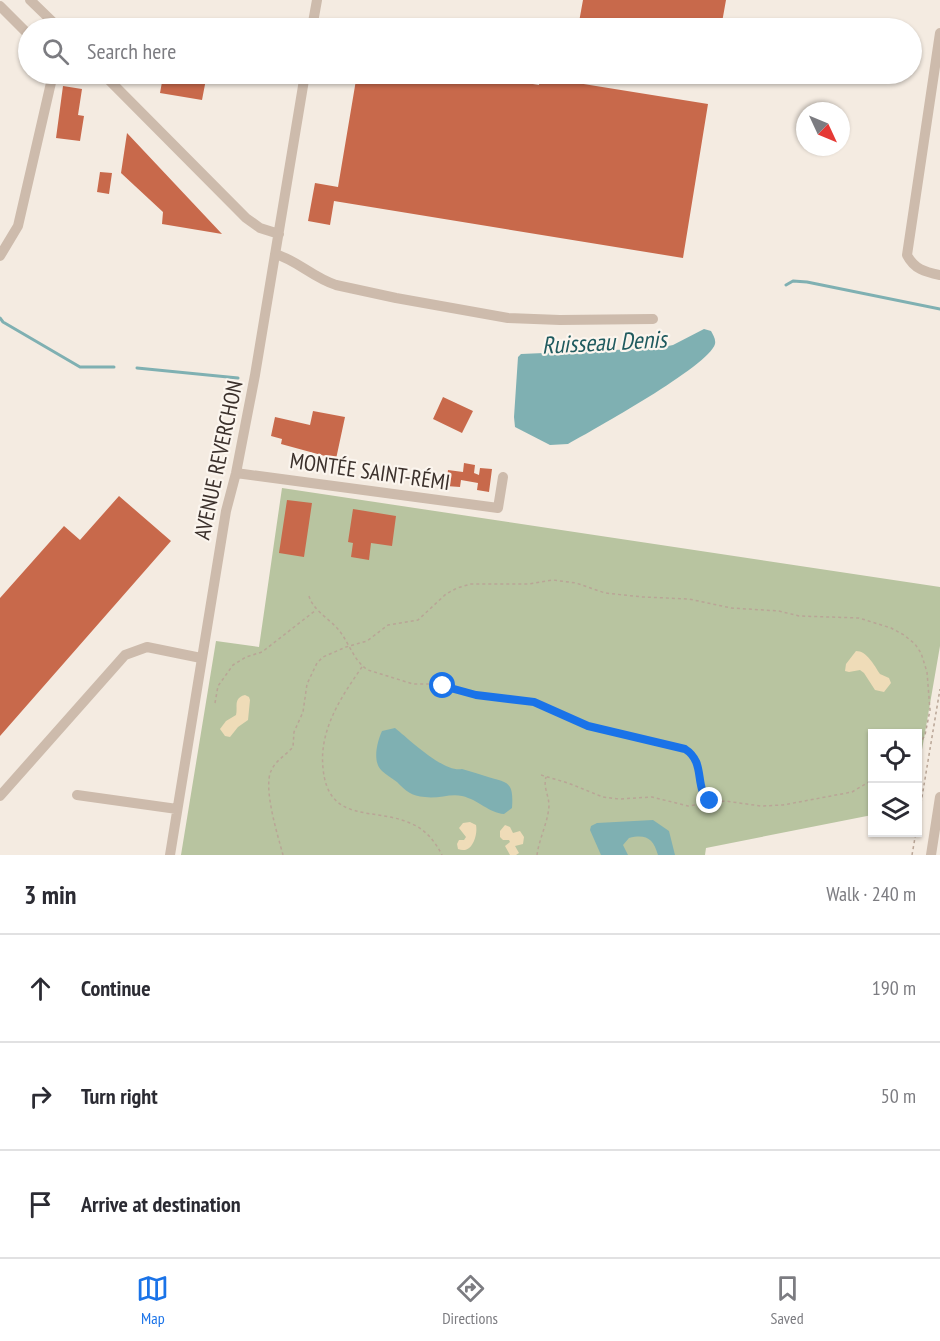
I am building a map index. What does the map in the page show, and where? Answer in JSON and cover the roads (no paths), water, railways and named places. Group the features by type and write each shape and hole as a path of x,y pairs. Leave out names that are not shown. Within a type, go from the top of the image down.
{"street":[{"path":"30,0 49,18"},
{"path":"314,18 317,0"},
{"path":"0,6 18,24"},
{"path":"940,33 907,255 913,266 940,275"},
{"path":"0,256 18,226 51,84"},
{"path":"112,84 246,218 260,228 279,234"},
{"name":"AVENUE REVERCHON","path":"170,855 226,511 255,375 303,84"},
{"path":"275,254 314,276 336,285 496,317 560,320 653,319"},
{"name":"MONTÉE SAINT-RÉMI","path":"236,472 498,508 503,477"},
{"path":"0,796 125,655 147,647 201,658"},
{"path":"77,795 177,809"},
{"path":"931,855 940,797"}],"water":[{"path":"704,329 711,331 715,344 708,354 693,367 649,397 568,444 550,445 515,427 518,357 521,354 659,348 673,345"},
{"path":"395,728 446,766 508,784 512,792 512,808 504,814 462,796 416,796 403,788 382,771 376,757 382,731"},
{"path":"653,820 669,831 675,855 658,855 651,841 640,837 629,838 623,845 628,855 601,855 590,830 591,826 597,823"}],"waterway":[{"name":"Ruisseau Denis","path":"786,285 793,281 807,282 940,309"},
{"name":"Ruisseau Denis","path":"0,318 3,322 80,367 114,367"},
{"name":"Ruisseau Denis","path":"137,368 238,378"}]}
